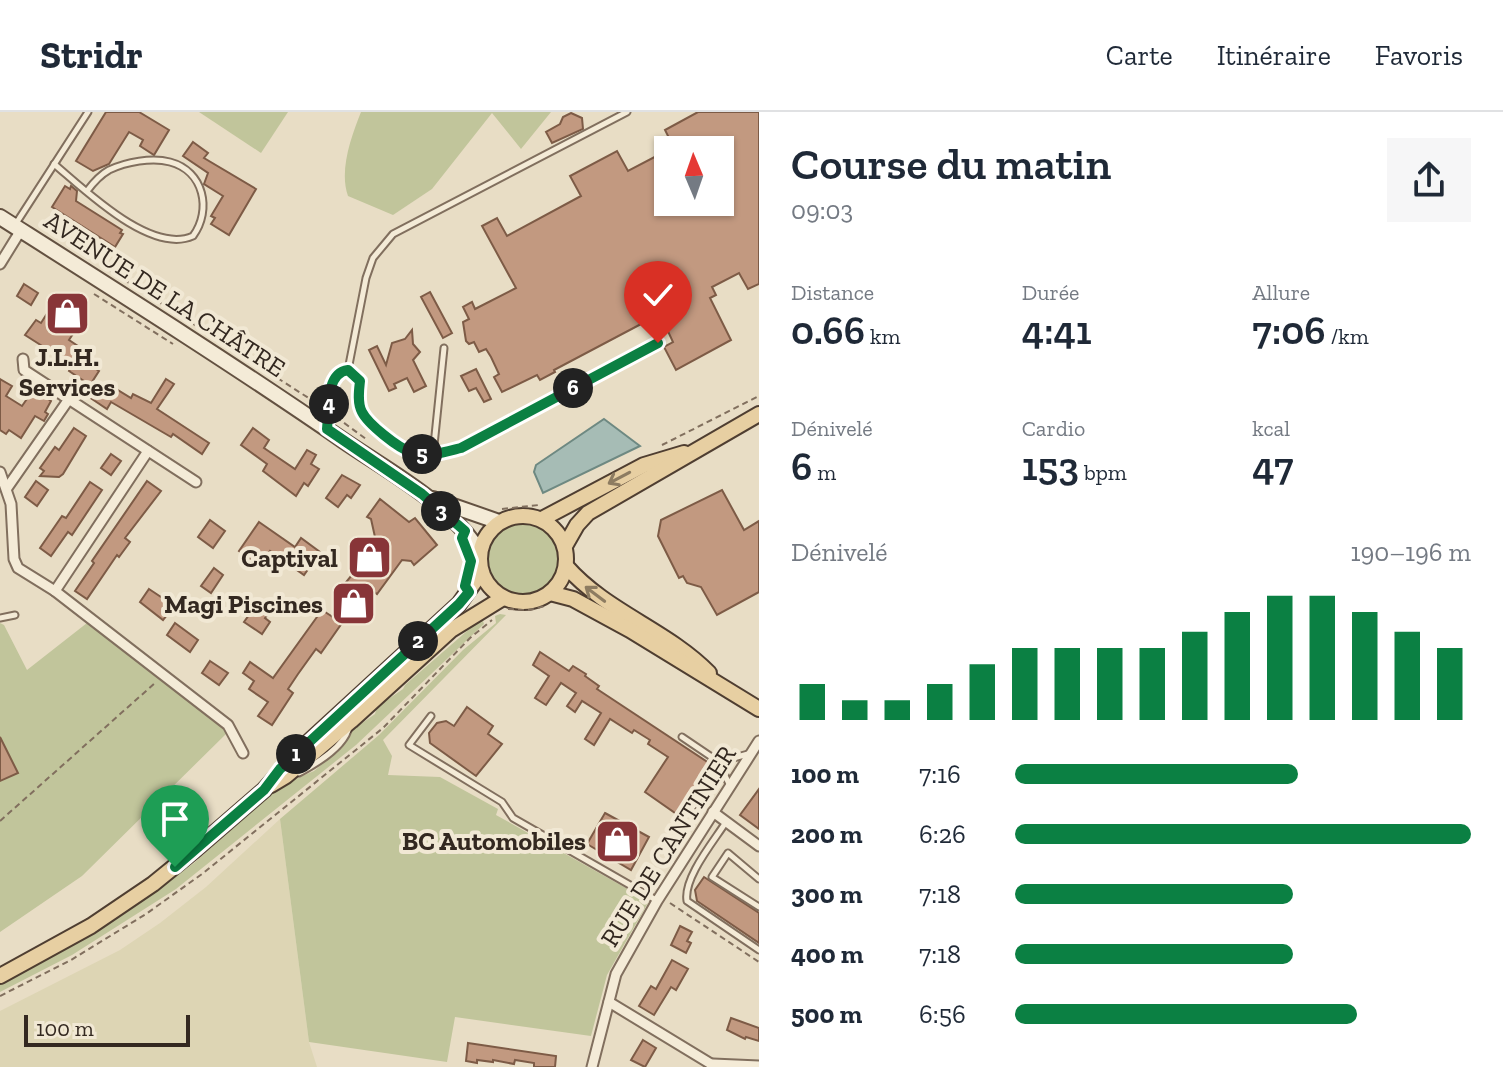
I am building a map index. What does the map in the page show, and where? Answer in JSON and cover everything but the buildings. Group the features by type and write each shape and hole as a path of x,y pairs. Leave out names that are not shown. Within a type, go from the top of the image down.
{"main road":[{"name":"AVENUE DE LA CHÂTRE","path":"0,217 263,385 422,494 465,531 480,553"},
{"path":"565,546 588,513 759,414"},
{"path":"542,519 644,465 692,451"},
{"name":"AVENUE DE LA CHÂTRE","path":"422,494 498,516"},
{"path":"522,515 542,519 555,529 565,546 566,566 559,583 550,593 531,601 503,598 491,589 481,573 480,553 484,538 498,516 522,515"},
{"path":"566,566 591,592 698,662 720,683"},
{"path":"264,790 290,760 459,604 481,573"},
{"path":"550,593 573,599 720,683 759,709"},
{"path":"0,976 123,905 185,858 264,790 290,773 451,630 488,612 503,598"}],"street":[{"path":"0,264 18,228"},
{"path":"23,359 24,370 196,482"},
{"path":"7,488 69,399"},
{"path":"55,591 148,451"},
{"path":"0,472 7,488 14,527 15,564 165,674 228,725 243,753"},
{"name":"RUE DE CANTINIER","path":"592,1067 616,974 658,898 759,741"},
{"path":"713,812 759,846"},
{"path":"609,1002 714,1065 759,1066"}],"lane":[{"path":"18,228 88,112"},
{"path":"348,370 366,278 373,258 393,234 627,112"},
{"path":"54,164 107,208 144,232 171,241 193,236 199,228 204,210 198,184 190,174 169,161 143,161 110,170 87,191"},
{"path":"348,370 360,381 358,395 362,413 384,434 411,452 433,455 461,448 658,343"},
{"path":"433,455 444,348"},
{"path":"327,429 331,383 342,371 348,370"},
{"path":"0,618 15,615"},
{"path":"431,716 409,745 502,802 513,818 658,898"},
{"path":"682,737 720,764 730,786"},
{"path":"691,809 720,764 751,753"},
{"path":"726,822 691,877 686,897 688,903 759,950"},
{"path":"759,879 728,853 712,877 759,907"}],"path":[{"path":"498,516 530,504 546,506 555,501 561,509"},
{"path":"0,996 71,960 146,914 213,865 383,728 470,638 490,623 488,612 571,605 573,599"},
{"path":"0,821 165,674"},
{"path":"658,898 759,962"}],"shaded area":[{"path":"280,819 309,1042 317,1067 0,1067 0,1011 120,950 160,923 206,887"}],"green space":[{"path":"199,112 288,112 261,153"},
{"path":"361,112 551,112 521,149 492,113 432,189 393,215 348,196 346,165"},
{"path":"515,516 531,516 554,528 563,542 566,559 563,576 554,590 531,602 515,602 499,595 487,583 480,567 480,551 487,535 499,523"},
{"path":"506,615 383,740 392,756 388,775 440,777 498,809 496,815 649,901 607,975 591,1036 455,1017 447,1062 309,1042 280,819 379,735 463,650 496,623 495,616"},
{"path":"482,618 484,624 356,745 176,889 72,955 0,992 0,983 127,912 194,863 283,784 314,771 339,750 355,728 375,714 377,707 403,689"},
{"path":"0,623 4,625 27,670 87,623 228,732 82,876 0,932"}],"water":[{"path":"604,419 640,446 543,493 534,472 536,465"}],"place":[{"name":"J.L.H. Services","path":"67,314"},
{"name":"Captival","path":"369,558"},
{"name":"Magi Piscines","path":"354,604"},
{"name":"BC Automobiles","path":"617,841"}],"route":[{"path":"175,867 264,790 280,769 469,592 465,586 471,561 462,538 465,531 422,494 327,429 331,383 337,375 348,370 355,374 360,381 358,395 362,413 384,434 411,452 433,455 461,448 658,343"}]}
